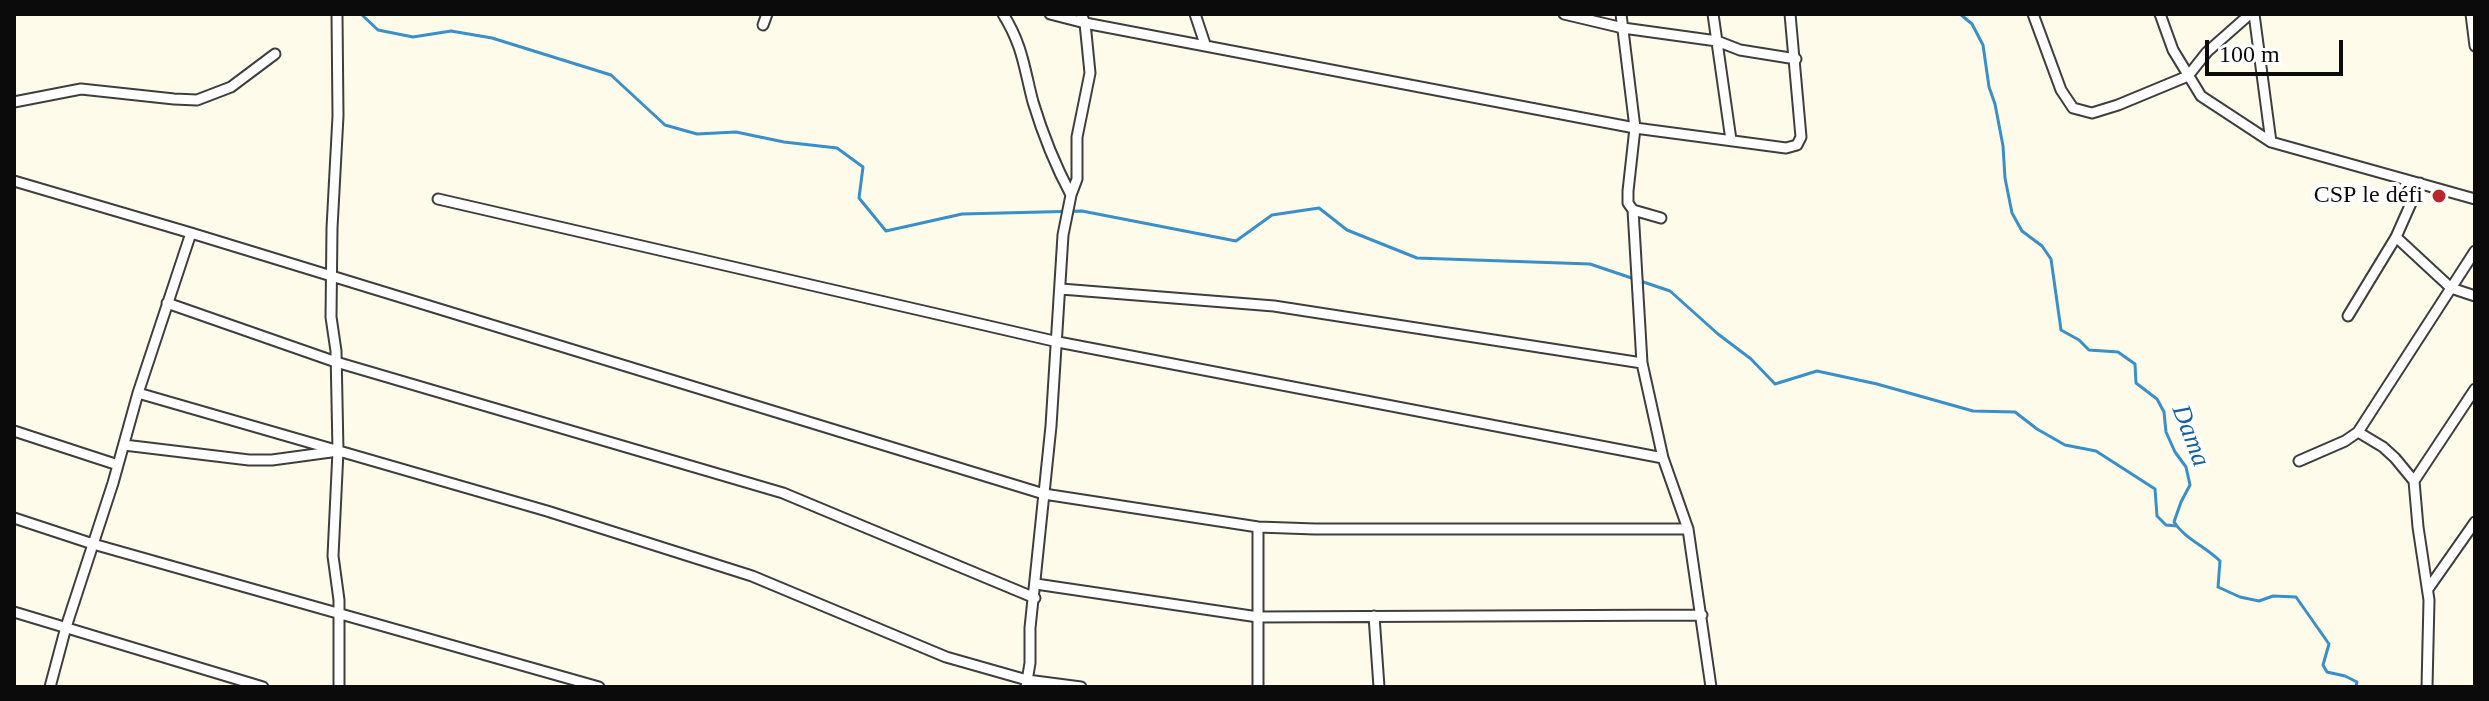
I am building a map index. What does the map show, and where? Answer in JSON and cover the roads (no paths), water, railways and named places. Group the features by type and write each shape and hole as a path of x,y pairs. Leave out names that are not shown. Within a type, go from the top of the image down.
{"street":[{"path":"337,14 338,116 331,317 336,362 338,451 333,556 340,612 339,687"},
{"path":"763,25 767,14"},
{"path":"1003,14 1025,61 1034,104 1051,156 1071,195"},
{"path":"1050,14 1635,128 1786,148 1797,145 1801,137 1790,14"},
{"path":"1195,14 1205,44"},
{"path":"1564,14 1623,28 1717,41 1740,50 1796,59"},
{"path":"1621,14 1635,128 1628,203 1633,210 1642,363 1663,458 1688,529 1711,687"},
{"path":"1713,14 1731,140"},
{"path":"2033,14 2061,90 2073,108 2092,113 2188,76 2207,52 2252,14"},
{"path":"2160,14 2166,36 2201,96 2271,142 2475,199"},
{"path":"2252,14 2271,142"},
{"path":"2471,14 2475,46"},
{"path":"1026,684 1058,342 1063,235 1077,179 1077,137 1090,73 1083,18"},
{"path":"14,102 81,89 197,100 231,87 275,54"},
{"path":"15,183 191,233 1044,494 1258,527 1688,529"},
{"path":"2348,316 2396,237 2420,183"},
{"path":"438,199 1058,342 1663,458"},
{"path":"1633,210 1661,218"},
{"path":"50,687 138,393 191,233"},
{"path":"2396,237 2451,288 2475,296"},
{"path":"2299,461 2358,432 2475,251"},
{"path":"1061,289 1274,306 1642,363"},
{"path":"167,303 336,362 783,493 1035,598"},
{"path":"2414,481 2475,389"},
{"path":"138,393 532,506 752,576 946,657 1026,684 1081,687"},
{"path":"14,431 118,465"},
{"path":"2358,432 2383,447 2414,481 2428,589 2427,687"},
{"path":"124,445 249,460 338,451"},
{"path":"14,518 93,544 599,687"},
{"path":"2428,589 2475,522"},
{"path":"1258,527 1258,687"},
{"path":"1036,584 1258,617 1702,615"},
{"path":"14,612 263,687"},
{"path":"1374,616 1379,687"}],"waterway":[{"path":"361,14 378,30 413,37 451,31 492,38 611,75 665,125 697,134 736,132 837,148 863,167 859,198 886,231 962,214 1082,211 1236,241 1272,215 1319,208 1347,230 1417,258 1590,264 1670,291 1751,359 1775,384 1817,371 1973,411 2015,412 2065,445 2096,451 2155,489 2157,516 2166,525 2177,526"},
{"name":"Dama","path":"1960,14 1972,24 1983,45 2003,146 2012,213 2022,231 2042,246 2051,259 2061,330 2089,350 2118,352 2135,364 2136,383 2157,399 2164,412 2166,432 2186,467 2190,485 2174,522 2220,561 2218,587 2259,601 2273,596 2296,597 2329,644 2323,665 2327,672 2357,682 2356,687"}],"place":[{"name":"CSP le défi","path":"2439,196"}]}
